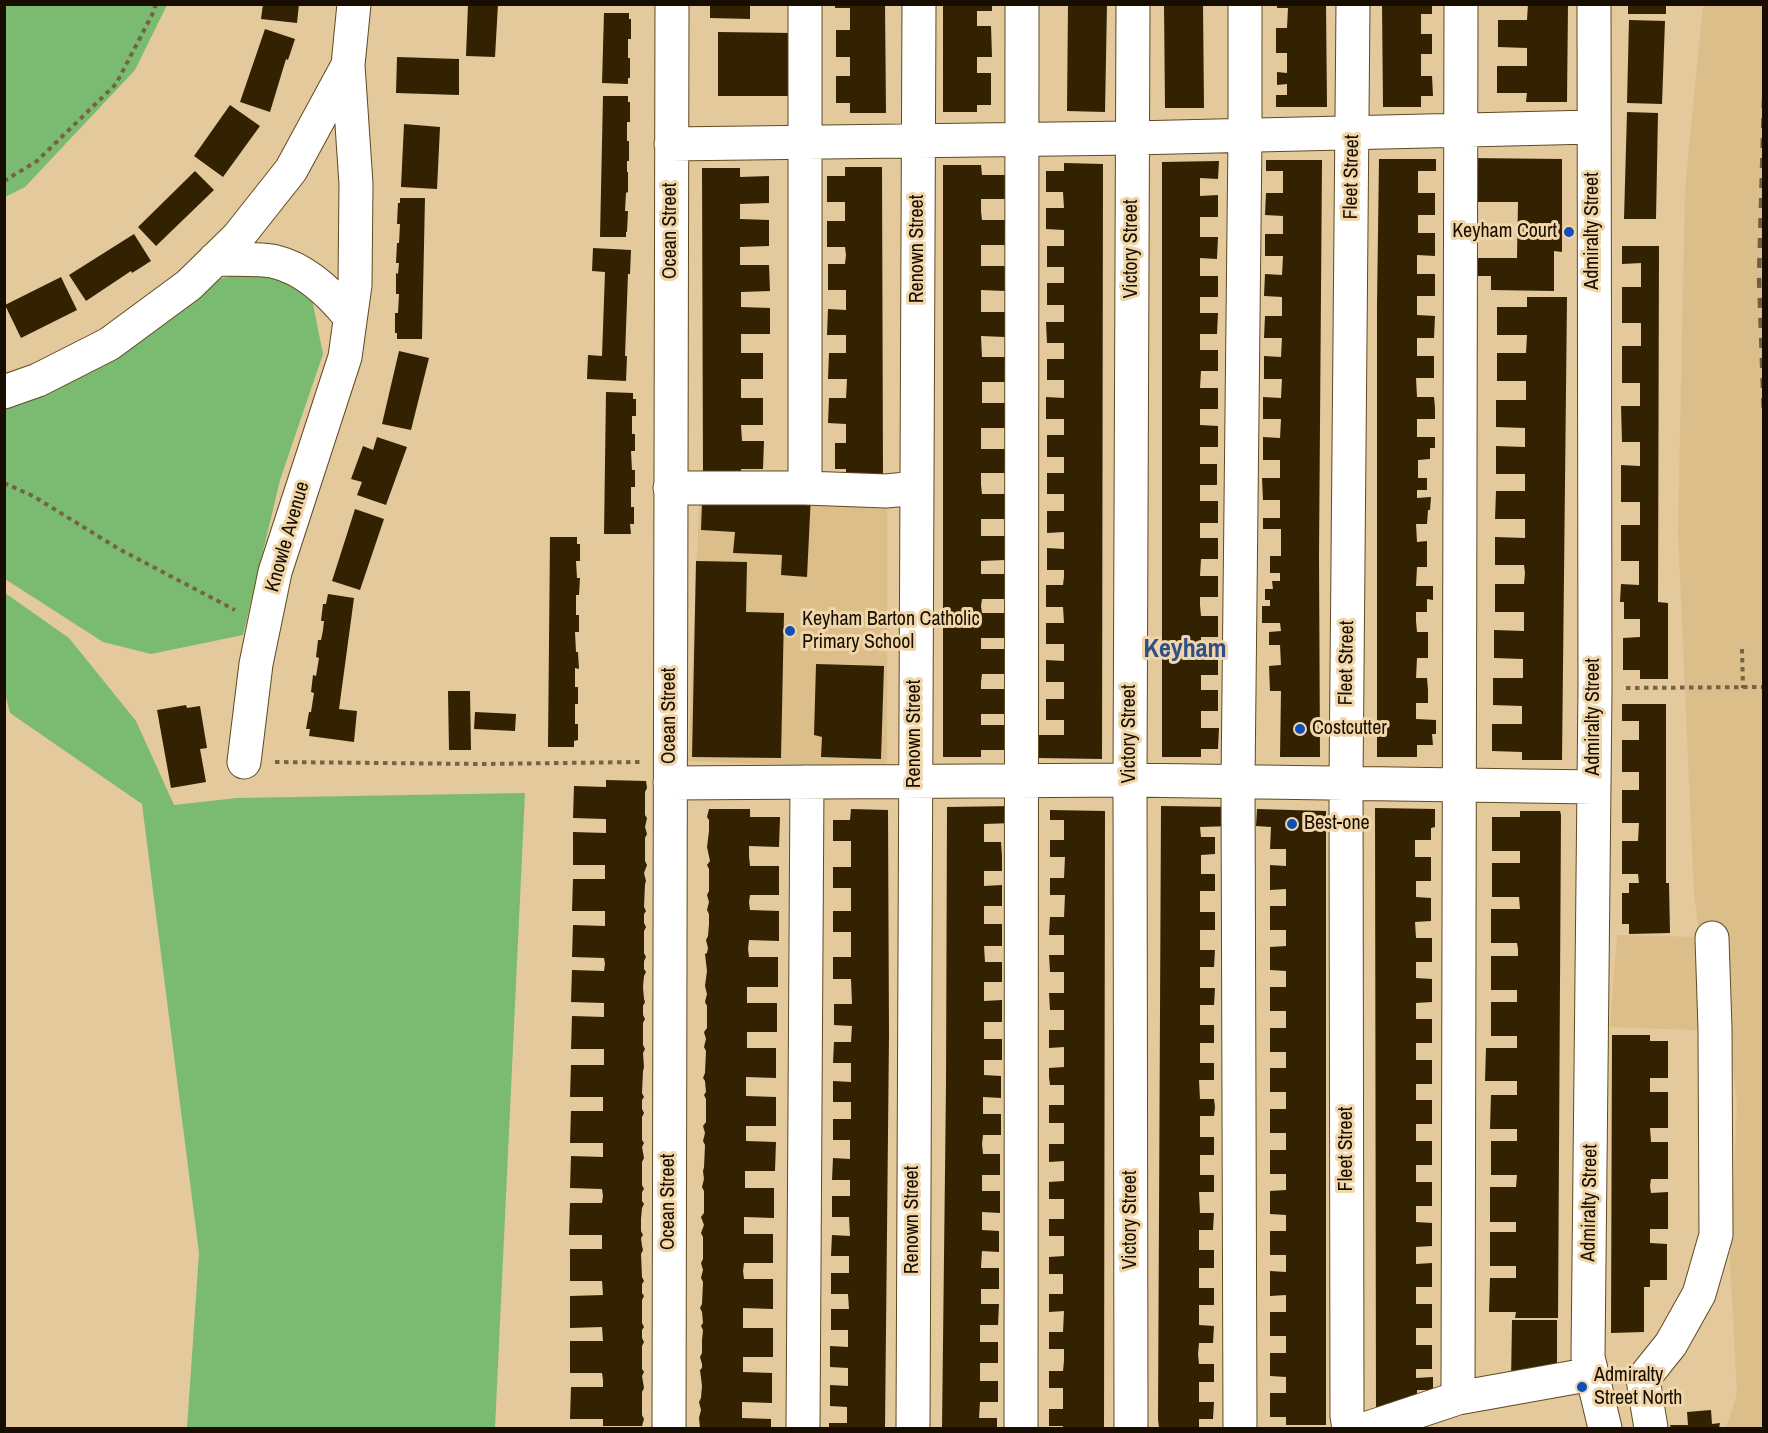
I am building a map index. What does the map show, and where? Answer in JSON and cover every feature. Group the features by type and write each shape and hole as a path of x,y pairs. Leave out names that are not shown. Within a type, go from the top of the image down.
{"street":[{"path":"4,392 38,380 109,344 189,285 238,237 291,170 348,64 354,4"},
{"name":"Ocean Street","path":"669,1428 672,4"},
{"path":"805,4 805,488"},
{"name":"Renown Street","path":"913,1428 919,4"},
{"path":"1021,1428 1022,4"},
{"name":"Victory Street","path":"1131,1428 1130,780 1133,4"},
{"path":"1240,1428 1238,782 1245,4"},
{"name":"Fleet Street","path":"1349,1428 1347,1404 1346,783 1353,4"},
{"path":"1458,1398 1461,4"},
{"name":"Admiralty Street","path":"1594,4 1595,688 1588,1356 1605,1428"},
{"name":"Knowle Avenue","path":"244,762 256,664 275,572 345,357 355,285 356,184 348,64"},
{"path":"671,144 1133,138 1593,127"},
{"path":"215,259 276,262 297,271 337,301 350,317"},
{"path":"670,488 805,488 886,491 917,488"},
{"path":"670,772 807,782 1130,780 1594,787"},
{"path":"802,1428 807,782"},
{"path":"1651,1428 1643,1378 1671,1344 1699,1294 1716,1235 1716,1029 1712,938"},
{"path":"1368,1428 1458,1398 1592,1374"}],"path":[{"path":"4,181 37,161 116,84 153,15 156,4"},
{"path":"4,483 33,496 119,549 264,627"},
{"path":"1742,649 1743,688"},
{"path":"1595,688 1764,687"},
{"path":"244,762 483,764 670,772"}],"shaded area":[{"path":"1703,5 1763,5 1763,1428 1726,1428 1737,1393 1730,1262 1737,1106 1729,1029 1610,1027 1617,935 1700,937 1694,895 1678,532 1685,190"},
{"name":"Keyham Barton Catholic Primary School","path":"700,487 887,500 887,769 688,761"}],"green space":[{"path":"5,4 167,5 135,70 25,187 5,197"},
{"path":"267,267 312,299 323,354 280,480 243,635 151,654 103,642 5,579 4,404 215,280"},
{"path":"5,593 69,638 136,721 174,805 237,798 525,793 495,1428 187,1428 199,1253 142,804 10,713 5,693"}],"building":[{"path":"263,4 299,4 297,23 261,19"},
{"path":"468,4 498,4 495,57 466,56"},
{"path":"710,4 750,4 750,19 710,18"},
{"path":"835,4 885,4 886,113 850,113 850,103 836,103 836,76 850,76 850,57 836,57 836,30 850,30 850,8 835,8"},
{"path":"943,4 992,4 992,11 977,11 977,26 991,26 992,57 977,57 977,73 991,73 991,105 977,105 977,112 943,112"},
{"path":"1068,4 1107,4 1105,112 1067,111"},
{"path":"1277,4 1326,4 1327,107 1276,107 1276,95 1287,95 1287,84 1277,85 1277,72 1287,73 1287,53 1276,53 1276,28 1287,28 1288,8 1277,8"},
{"path":"1382,4 1432,4 1432,14 1421,14 1421,34 1432,34 1432,54 1421,54 1421,76 1432,76 1433,96 1421,96 1421,107 1383,107"},
{"path":"1528,4 1568,4 1567,102 1526,102 1527,93 1497,93 1497,66 1527,66 1527,48 1498,47 1498,20 1527,20"},
{"path":"1628,4 1666,4 1666,14 1628,14"},
{"path":"1164,5 1203,5 1204,108 1165,108"},
{"path":"604,13 629,13 631,39 628,39 630,78 628,78 628,84 602,83"},
{"path":"1629,20 1665,21 1662,104 1627,103"},
{"path":"265,29 295,39 288,60 286,59 270,112 240,102"},
{"path":"718,32 793,33 793,96 718,96"},
{"path":"397,57 459,59 459,95 396,93"},
{"path":"603,96 628,96 628,102 630,102 630,122 627,122 629,161 627,161 628,192 626,193 625,211 628,211 626,237 600,237"},
{"path":"230,105 260,126 223,177 194,156"},
{"path":"1627,112 1658,113 1656,219 1624,219"},
{"path":"404,124 440,127 437,189 401,187"},
{"path":"1468,158 1562,159 1562,252 1554,251 1554,291 1491,290 1491,276 1478,276 1478,258 1517,258 1518,202 1467,202"},
{"path":"1379,159 1436,159 1436,171 1418,171 1418,193 1435,193 1435,215 1418,215 1418,233 1435,233 1435,256 1417,255 1417,274 1435,274 1435,296 1417,296 1417,315 1435,316 1434,338 1417,338 1417,356 1434,356 1434,378 1416,378 1417,397 1434,397 1435,419 1417,419 1417,437 1435,437 1435,448 1430,448 1430,459 1418,460 1418,478 1427,478 1427,490 1417,490 1417,498 1431,497 1427,524 1416,524 1417,542 1427,541 1427,567 1417,567 1416,586 1433,586 1433,600 1427,599 1427,612 1416,612 1417,632 1428,632 1428,658 1417,658 1416,678 1427,678 1428,703 1416,703 1416,719 1436,720 1436,734 1432,734 1433,745 1417,745 1417,757 1377,757"},
{"path":"1266,160 1322,160 1320,757 1280,757 1281,691 1270,691 1269,666 1281,665 1280,645 1269,645 1269,632 1281,631 1280,623 1262,623 1262,606 1270,606 1270,600 1265,600 1265,589 1273,589 1272,581 1280,581 1280,573 1270,573 1270,556 1281,556 1281,529 1263,529 1263,518 1280,518 1280,500 1263,500 1262,478 1280,478 1280,460 1263,460 1263,437 1280,438 1281,419 1263,419 1263,397 1281,398 1282,379 1264,379 1264,356 1281,357 1282,338 1264,338 1265,316 1282,316 1282,297 1264,296 1265,274 1282,275 1283,256 1265,256 1265,234 1283,234 1283,216 1265,215 1266,193 1283,193 1283,171 1266,171"},
{"path":"1219,161 1218,179 1200,178 1200,196 1218,195 1218,217 1200,217 1200,237 1218,237 1217,259 1200,258 1200,276 1218,276 1218,297 1200,297 1200,313 1218,313 1217,334 1200,334 1200,350 1218,350 1218,371 1201,371 1200,388 1218,388 1218,409 1200,409 1200,425 1218,426 1218,447 1200,447 1200,464 1217,464 1217,485 1200,485 1200,501 1218,501 1218,523 1200,523 1200,538 1218,538 1218,559 1201,559 1200,576 1218,576 1218,597 1200,597 1200,605 1201,616 1218,616 1218,637 1201,637 1201,653 1218,653 1218,675 1201,675 1201,690 1218,690 1218,711 1201,711 1201,728 1219,728 1218,749 1201,749 1201,757 1162,757 1162,162"},
{"path":"1064,163 1103,164 1102,759 1038,758 1038,735 1064,735 1064,720 1046,720 1046,699 1064,699 1064,682 1046,682 1046,660 1064,661 1064,644 1046,644 1046,623 1064,623 1063,607 1046,607 1046,585 1063,585 1064,577 1064,570 1047,570 1047,548 1064,549 1064,532 1047,533 1047,511 1064,511 1064,494 1047,494 1047,473 1064,473 1064,457 1047,457 1047,435 1064,435 1064,419 1046,419 1046,397 1064,398 1064,380 1047,380 1047,359 1064,359 1064,343 1047,343 1046,322 1064,322 1064,305 1047,305 1047,283 1064,283 1064,267 1047,267 1047,246 1064,246 1064,230 1046,229 1046,208 1064,208 1063,192 1046,192 1046,171 1064,171"},
{"path":"943,165 981,165 982,175 1005,175 1006,199 981,199 981,211 982,220 1005,220 1005,245 981,245 981,266 1005,266 1005,291 981,290 981,312 1005,312 1005,337 981,336 982,357 1005,357 1006,382 982,382 982,403 1005,403 1006,428 981,428 981,449 1005,449 1005,473 981,473 981,485 982,494 1005,494 1005,519 981,519 981,536 1005,536 1005,560 981,561 981,574 1005,574 1005,599 982,599 981,606 982,613 1005,613 1005,638 981,638 981,649 1005,649 1005,674 982,674 981,689 1005,689 1005,714 981,714 981,725 1004,725 1005,750 981,750 981,757 943,757"},
{"path":"845,167 882,167 883,477 846,477 846,469 835,469 835,443 846,443 846,424 828,423 829,398 846,398 847,379 828,379 829,353 846,353 846,335 827,335 828,309 846,310 846,290 828,290 828,264 845,264 846,255 845,247 827,247 827,221 845,221 845,202 827,202 827,176 845,176"},
{"path":"702,168 740,168 740,177 769,176 769,203 740,204 740,219 769,220 769,246 740,247 740,265 769,265 770,291 741,292 741,307 770,308 770,334 741,334 741,353 763,353 763,379 741,379 741,398 763,398 763,425 741,425 742,441 764,441 763,469 741,469 742,478 703,479"},
{"path":"195,171 214,190 156,246 138,227"},
{"path":"400,198 425,198 422,339 397,339 397,333 395,333 395,313 398,313 399,294 396,294 396,273 398,274 399,263 396,263"},
{"path":"134,234 151,261 132,273 131,271 86,301 69,275"},
{"path":"1622,246 1659,246 1658,602 1668,603 1668,679 1640,679 1640,670 1623,670 1623,638 1640,637 1640,619 1624,619 1624,602 1620,602 1621,584 1639,585 1639,561 1621,561 1621,525 1640,525 1640,502 1621,502 1621,465 1640,466 1640,442 1622,442 1621,406 1640,406 1640,383 1622,383 1622,346 1641,346 1641,323 1622,323 1622,287 1641,287 1641,263 1622,264"},
{"path":"593,248 631,250 630,274 628,274 626,381 587,379 588,355 602,356 605,272 592,271"},
{"path":"61,277 77,310 21,338 5,305"},
{"path":"1527,297 1567,297 1562,760 1522,760 1522,752 1492,751 1492,724 1522,724 1522,706 1493,705 1493,678 1523,678 1523,659 1494,658 1494,630 1524,631 1524,612 1495,612 1495,584 1524,584 1525,573 1524,565 1495,565 1495,537 1525,538 1525,519 1495,519 1496,491 1525,491 1525,474 1496,474 1496,446 1525,447 1525,428 1496,427 1496,400 1526,400 1526,381 1497,381 1497,353 1526,353 1527,335 1497,335 1497,307 1527,307"},
{"path":"399,351 429,358 411,430 382,424"},
{"path":"606,392 633,393 633,399 636,399 636,416 632,416 635,451 631,451 632,470 635,470 635,487 631,487 634,524 630,524 631,534 604,534"},
{"path":"377,437 407,447 386,505 357,495 362,482 351,479 363,446 373,450"},
{"path":"811,494 807,577 781,575 782,555 733,553 735,532 701,530 702,503"},
{"path":"355,509 384,519 360,590 332,581"},
{"path":"550,537 577,537 577,544 580,544 580,561 576,561 577,578 580,578 579,595 576,595 579,632 575,632 579,669 575,668 578,704 575,704 575,724 578,724 578,740 574,741 574,747 548,747"},
{"path":"696,561 747,562 746,612 784,613 781,758 692,757"},
{"path":"328,594 354,598 339,709 357,711 354,742 309,736 310,729 306,729 314,693 311,692 313,675 316,676 319,658 316,657 318,640 321,640 323,630 324,621 321,621 323,604 326,604"},
{"path":"816,664 884,666 881,759 821,757 822,737 814,735"},
{"path":"448,691 470,691 471,750 449,750"},
{"path":"1622,704 1666,704 1666,883 1669,883 1670,933 1629,934 1629,924 1622,924 1622,893 1629,893 1629,883 1639,883 1638,874 1622,874 1622,841 1638,841 1639,823 1622,823 1622,790 1639,790 1639,772 1622,772 1622,740 1639,740 1639,721 1622,721"},
{"path":"186,705 187,708 200,706 207,748 200,749 206,782 171,788 157,710"},
{"path":"475,712 516,714 515,731 474,729"},
{"path":"606,780 646,781 647,788 645,792 647,834 645,861 647,865 644,873 646,911 644,923 646,927 644,953 646,957 644,969 646,972 643,987 645,1019 643,1045 645,1049 642,1093 644,1097 642,1100 644,1113 642,1140 644,1143 642,1147 644,1158 642,1185 644,1189 642,1201 644,1204 641,1219 642,1277 644,1281 642,1284 644,1388 642,1415 644,1419 642,1426 603,1426 603,1419 570,1419 571,1387 603,1387 602,1373 570,1373 570,1341 603,1341 602,1327 570,1328 570,1296 603,1295 602,1281 570,1281 570,1249 602,1249 602,1235 569,1235 570,1203 602,1203 603,1196 602,1189 570,1188 571,1156 603,1157 603,1143 570,1143 571,1111 603,1111 603,1097 570,1097 571,1065 604,1065 604,1049 571,1049 572,1016 604,1017 604,1003 571,1002 572,970 604,971 605,964 604,958 572,957 573,925 605,926 605,911 572,911 573,879 605,879 605,865 573,865 573,832 606,833 606,819 573,818 574,786 606,787"},
{"path":"1014,806 1013,823 984,824 984,842 1001,842 1002,871 984,871 984,886 1002,885 1002,906 984,906 984,924 1002,924 1002,946 984,946 985,962 1002,962 1002,982 984,982 984,1001 1002,1000 1002,1022 984,1022 984,1039 1002,1039 1002,1060 984,1060 984,1075 1001,1076 1001,1098 983,1097 983,1114 1001,1114 1001,1135 983,1135 983,1154 1000,1154 1000,1175 982,1175 982,1191 1000,1191 1000,1213 982,1212 982,1230 999,1231 999,1252 982,1251 981,1268 999,1268 999,1289 981,1289 981,1304 999,1304 998,1325 980,1325 980,1342 998,1342 998,1363 980,1363 980,1381 998,1381 998,1402 980,1402 979,1418 997,1418 997,1428 942,1428 947,807"},
{"path":"1161,806 1233,807 1232,826 1200,827 1201,837 1215,837 1215,854 1201,855 1201,874 1215,874 1215,891 1200,891 1200,912 1215,912 1215,930 1200,930 1200,950 1215,950 1214,967 1200,967 1200,988 1215,988 1214,1005 1200,1005 1200,1025 1214,1025 1214,1043 1200,1043 1200,1063 1214,1063 1214,1080 1199,1080 1200,1099 1214,1099 1215,1107 1214,1116 1200,1116 1200,1137 1214,1137 1214,1155 1200,1155 1200,1175 1214,1175 1214,1192 1199,1192 1200,1213 1214,1213 1213,1230 1199,1230 1199,1250 1214,1250 1214,1268 1199,1268 1199,1288 1214,1288 1214,1305 1199,1305 1199,1325 1214,1326 1213,1343 1199,1343 1198,1354 1199,1364 1214,1364 1214,1382 1199,1382 1199,1402 1214,1402 1213,1419 1199,1419 1199,1428 1159,1428 1158,1419"},
{"path":"1375,808 1435,809 1435,827 1431,828 1431,840 1415,840 1415,857 1431,857 1431,881 1416,881 1416,897 1431,898 1431,921 1415,922 1416,938 1432,938 1432,962 1416,962 1416,978 1432,979 1432,1002 1416,1003 1416,1019 1432,1019 1432,1043 1416,1043 1416,1060 1432,1060 1432,1084 1416,1084 1416,1100 1432,1100 1432,1124 1416,1124 1416,1141 1432,1141 1432,1165 1416,1165 1416,1182 1432,1182 1432,1206 1416,1206 1416,1222 1432,1223 1432,1246 1416,1247 1416,1264 1432,1263 1432,1287 1416,1287 1416,1304 1432,1304 1432,1328 1416,1328 1416,1345 1432,1345 1432,1369 1416,1369 1416,1378 1433,1377 1433,1390 1417,1390 1417,1398 1376,1409"},
{"path":"709,809 750,809 750,817 780,817 779,847 749,846 750,866 779,866 779,895 750,895 749,902 750,910 779,911 779,941 749,940 748,949 749,957 778,957 778,987 747,987 747,1003 777,1003 777,1032 747,1032 747,1048 776,1048 776,1078 746,1077 746,1096 776,1097 776,1126 746,1126 746,1141 776,1142 775,1171 745,1171 745,1188 774,1188 774,1218 744,1217 744,1234 773,1234 773,1263 744,1263 743,1271 744,1279 773,1279 773,1309 743,1308 743,1328 773,1328 773,1357 743,1357 743,1372 772,1373 772,1403 742,1402 742,1418 771,1419 771,1428 700,1428 699,1402 702,1386 700,1370 702,1364 700,1357 703,1330 700,1308 703,1282 701,1263 703,1237 701,1233 704,1225 701,1217 704,1213 702,1187 705,1133 703,1126 706,1122 704,1095 706,1092 703,1078 706,1051 704,1032 707,1028 705,954 708,948 706,940 709,924 707,895 709,869 707,865 710,861 707,847 709,820 707,817"},
{"path":"851,809 888,810 889,1035 885,1428 829,1428 829,1423 847,1423 847,1407 830,1406 830,1385 848,1386 848,1368 830,1367 830,1346 848,1347 848,1330 831,1330 831,1309 849,1309 848,1294 831,1294 831,1273 849,1273 849,1256 831,1256 832,1235 850,1236 849,1217 832,1217 832,1196 850,1196 850,1180 832,1180 833,1158 850,1159 850,1140 833,1140 833,1119 851,1119 851,1102 833,1102 833,1081 851,1082 851,1063 833,1063 834,1042 851,1042 852,1026 834,1025 834,1004 852,1004 851,979 833,979 833,957 851,957 851,932 833,932 833,911 851,911 851,888 833,888 833,867 851,867 851,841 833,841 833,820 850,820"},
{"path":"1257,809 1326,811 1326,1425 1286,1425 1286,1417 1270,1417 1270,1393 1286,1393 1286,1377 1270,1376 1270,1353 1286,1353 1286,1336 1270,1336 1270,1312 1286,1312 1286,1295 1270,1296 1270,1271 1286,1272 1286,1255 1270,1255 1270,1231 1286,1231 1286,1215 1270,1214 1270,1191 1286,1190 1286,1174 1270,1174 1270,1150 1286,1150 1286,1133 1270,1133 1270,1109 1286,1109 1286,1092 1270,1092 1270,1068 1286,1068 1286,1052 1270,1052 1270,1028 1286,1028 1286,1011 1270,1011 1270,987 1286,987 1286,971 1270,970 1270,947 1286,946 1286,930 1270,930 1270,906 1286,906 1286,889 1270,890 1270,865 1286,866 1286,849 1270,849 1271,827 1256,826"},
{"path":"1050,810 1105,811 1104,1428 1049,1426 1049,1409 1063,1409 1063,1388 1049,1388 1049,1371 1063,1371 1064,1349 1049,1349 1049,1332 1063,1332 1064,1311 1049,1312 1049,1294 1063,1294 1063,1274 1049,1274 1049,1257 1064,1256 1064,1236 1049,1236 1049,1219 1064,1219 1064,1199 1049,1199 1049,1182 1064,1181 1064,1161 1049,1162 1049,1144 1064,1144 1064,1123 1049,1123 1049,1105 1064,1105 1064,1085 1050,1085 1049,1068 1064,1067 1064,1047 1049,1048 1049,1030 1064,1030 1064,1010 1050,1010 1049,993 1064,993 1064,972 1050,972 1049,955 1064,955 1064,935 1049,935 1050,917 1064,917 1065,895 1050,895 1050,878 1064,878 1065,857 1050,857 1050,840 1064,840 1064,820 1050,820"},
{"path":"1520,811 1560,811 1561,815 1558,1318 1515,1318 1516,1312 1489,1312 1490,1278 1516,1278 1516,1266 1490,1266 1490,1232 1516,1232 1516,1222 1490,1222 1490,1187 1516,1187 1517,1175 1491,1175 1491,1141 1517,1141 1517,1129 1490,1129 1491,1095 1517,1095 1517,1081 1485,1081 1486,1048 1517,1048 1517,1036 1491,1036 1491,1002 1517,1002 1517,990 1491,990 1491,956 1518,956 1518,949 1517,943 1491,943 1491,909 1520,909 1519,897 1492,897 1492,863 1520,863 1520,851 1492,851 1492,817 1520,817"},
{"path":"1612,1035 1650,1035 1650,1041 1668,1041 1668,1078 1650,1078 1650,1092 1668,1092 1668,1128 1650,1128 1651,1142 1668,1142 1668,1179 1651,1179 1650,1186 1651,1193 1668,1192 1668,1229 1650,1229 1650,1243 1667,1244 1667,1280 1650,1280 1650,1287 1644,1287 1644,1332 1611,1333"},
{"path":"1512,1320 1557,1320 1557,1371 1511,1382"},
{"path":"1711,1410 1712,1424 1720,1423 1719,1428 1671,1428 1670,1425 1688,1425 1687,1412"}],"railway":[{"path":"1764,98 1759,277 1764,419"}],"place":[{"name":"Keyham Court","path":"1569,232"},
{"name":"Keyham Barton Catholic Primary School","path":"790,631"},
{"name":"Costcutter","path":"1300,729"},
{"name":"Best-one","path":"1292,824"},
{"name":"Admiralty Street North","path":"1582,1387"}],"district":[{"name":"Keyham","path":"1185,650"}]}
